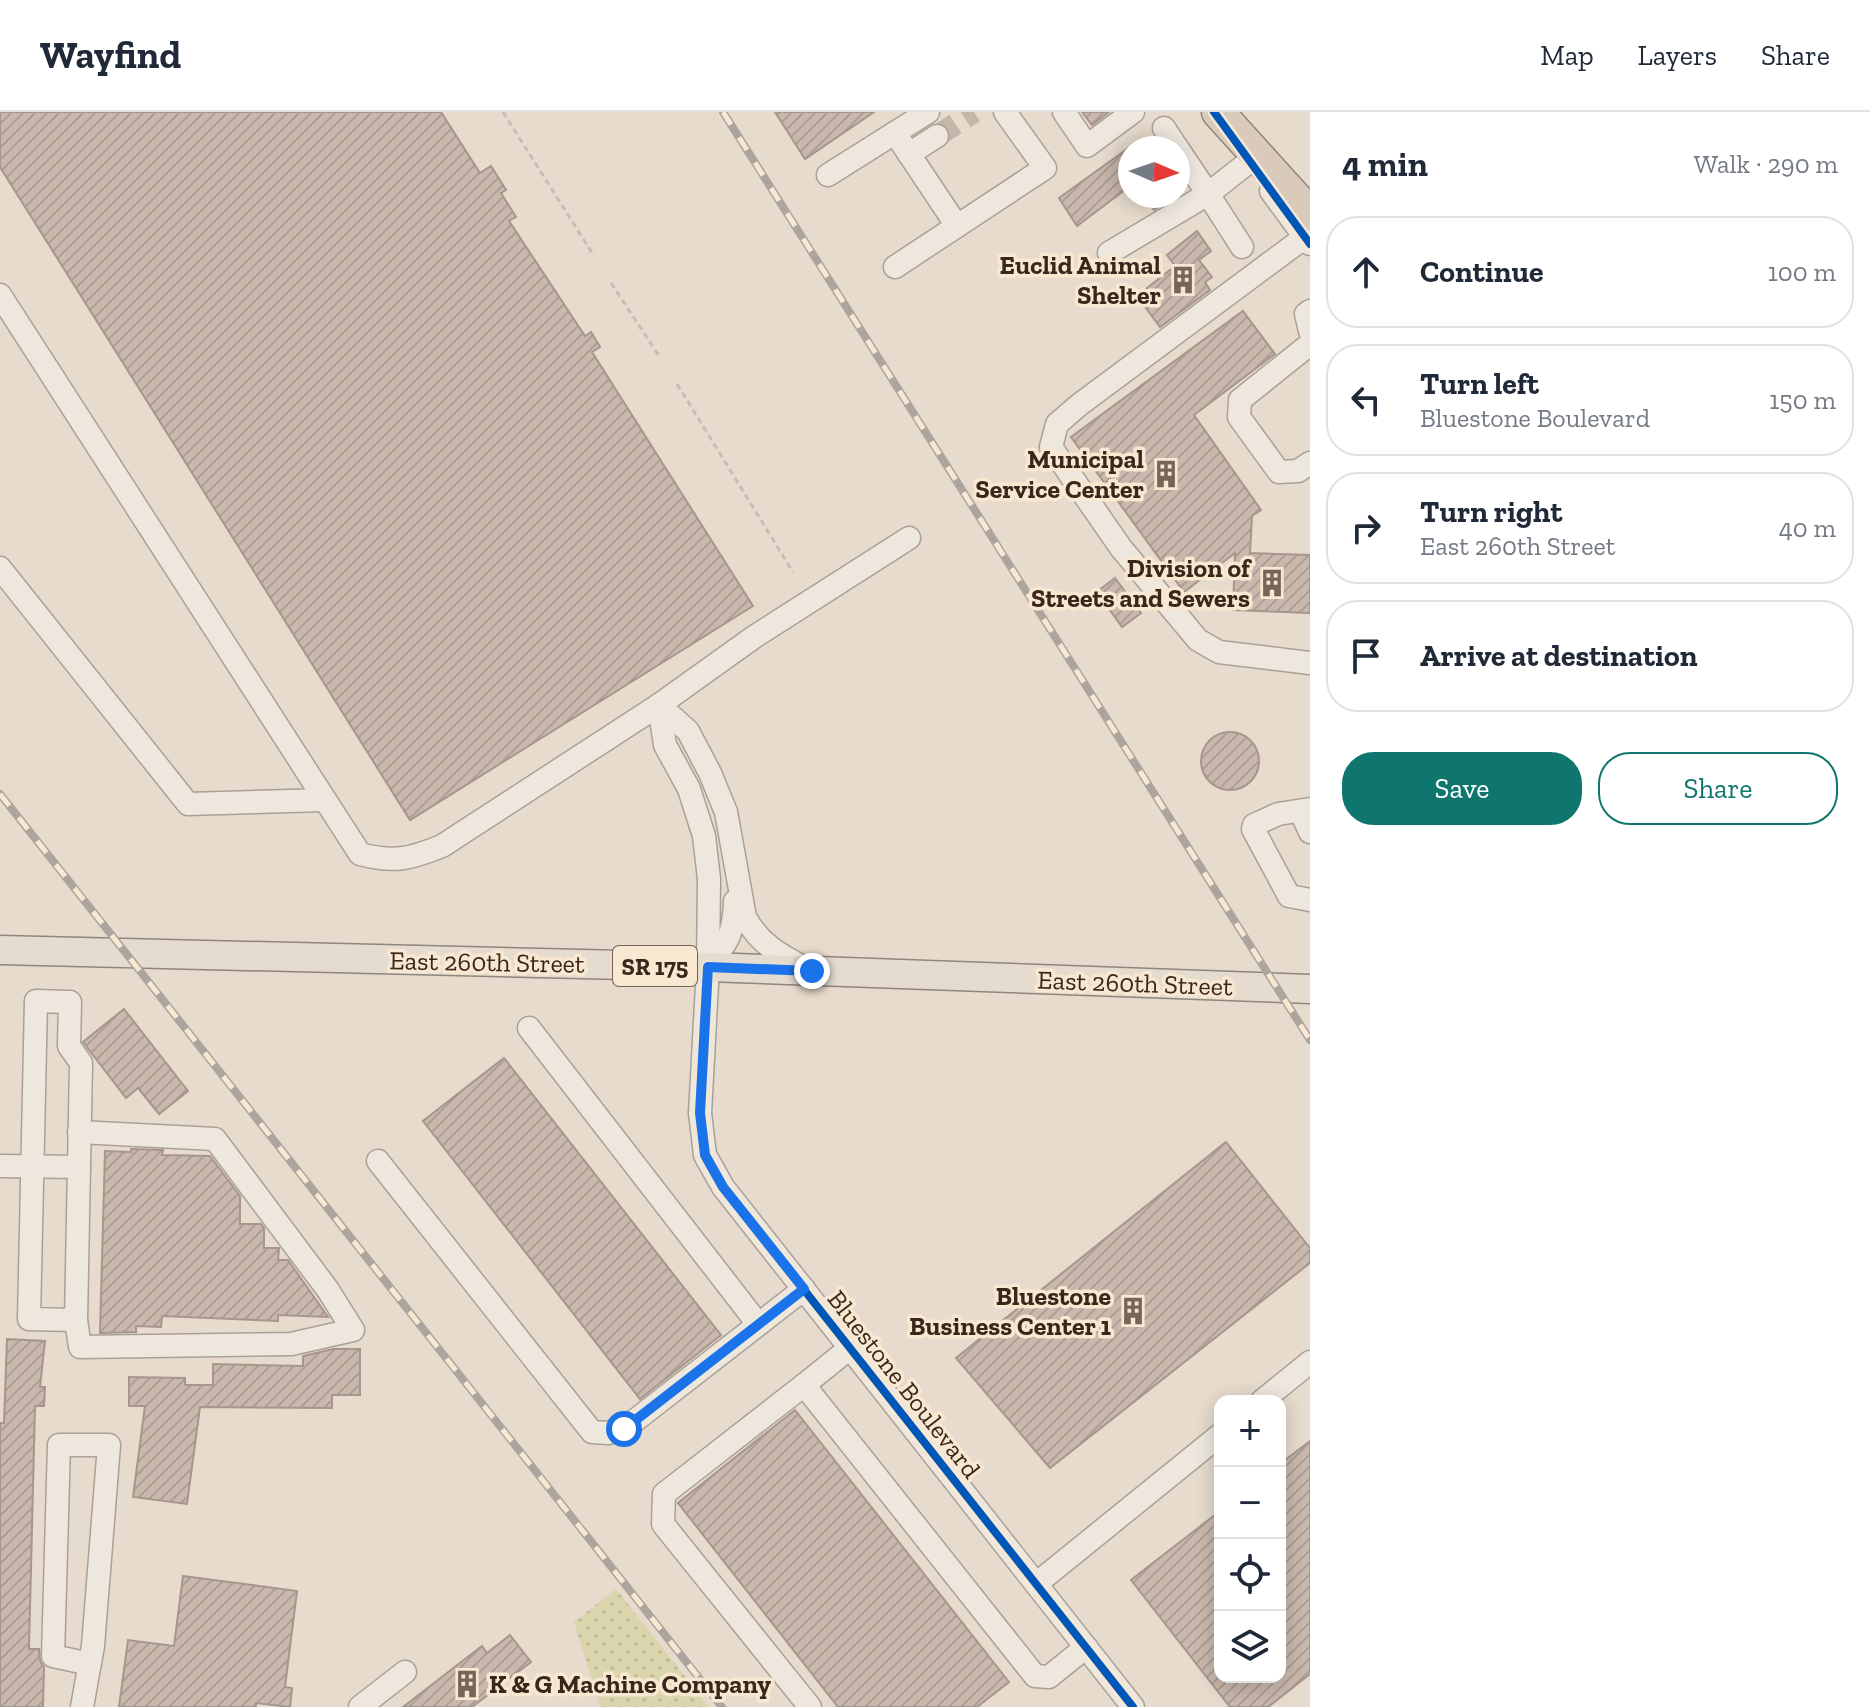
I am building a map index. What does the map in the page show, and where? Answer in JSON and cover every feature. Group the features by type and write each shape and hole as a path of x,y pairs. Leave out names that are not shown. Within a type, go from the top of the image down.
{"highway":[{"path":"1216,112 1308,231"}],"main road":[{"name":"East 260th Street","path":"0,950 708,967 1310,989"}],"street":[{"path":"828,175 928,112"},
{"path":"895,267 1045,168 1005,112"},
{"path":"1064,112 1087,146 1133,112"},
{"path":"1216,112 1250,161 1308,231 1079,405 1057,424 1051,447 1121,548 1198,640 1219,652 1310,663"},
{"path":"1164,128 1170,136"},
{"path":"895,133 957,226"},
{"path":"909,154 937,136"},
{"path":"1109,253 1208,194 1250,161"},
{"path":"1190,166 1242,247"},
{"path":"0,295 360,854 383,860 410,859 442,846 659,705 754,637 909,538"},
{"path":"1310,311 1306,314 1310,331"},
{"path":"1310,344 1240,400 1239,417 1279,472 1298,471 1310,463"},
{"path":"0,568 188,804 325,800"},
{"path":"659,705 688,731 710,773 726,812 745,917 753,932 763,943 812,971"},
{"name":"Bluestone Boulevard","path":"659,705 665,745 689,789 704,836 709,879 700,1113 705,1155 723,1187 1086,1647 1123,1703"},
{"path":"1307,818 1278,814 1254,825 1253,829 1289,896 1310,900"},
{"path":"708,967 730,940 735,926 736,868"},
{"path":"76,1320 29,1319 36,1001 70,1002 69,1046 81,1063 79,1132 76,1320 80,1347 291,1344 353,1330 328,1290 215,1139 79,1132"},
{"path":"529,1028 758,1324"},
{"path":"378,1161 592,1432 608,1433 624,1429 804,1289"},
{"path":"0,1166 79,1167"},
{"path":"810,1707 663,1524 664,1494 850,1348"},
{"path":"1269,1395 1310,1362"},
{"path":"804,1385 1035,1676 1049,1677 1086,1647"},
{"path":"1036,1584 1214,1440"},
{"path":"82,1707 90,1664 109,1445 59,1445 53,1656 90,1664"},
{"path":"360,1707 405,1672"}],"path":[{"path":"503,112 594,256"},
{"path":"611,283 659,356"},
{"path":"677,384 793,572"}],"shaded area":[{"path":"616,1589 709,1707 600,1707 574,1622"}],"building":[{"path":"0,112 441,112 480,173 491,166 506,190 501,193 516,217 509,221 585,336 591,332 600,347 592,352 753,606 410,820 0,167"},
{"path":"775,112 874,112 805,159"},
{"path":"1082,112 1109,112 1092,125"},
{"path":"1118,156 1118,195 1077,226 1059,198"},
{"name":"Euclid Animal Shelter","path":"1197,231 1211,251 1199,260 1212,277 1205,282 1210,290 1160,327 1137,296 1175,266 1167,255"},
{"name":"Municipal Service Center","path":"1243,311 1275,354 1194,415 1261,510 1252,516 1250,553 1310,555 1310,613 1233,610 1235,553 1184,592 1071,437"},
{"path":"1115,578 1141,613 1122,627 1097,592"},
{"path":"1230,732 1251,740 1259,761 1251,782 1230,790 1209,782 1201,761 1209,740"},
{"path":"124,1009 188,1091 159,1114 138,1088 126,1098 83,1042"},
{"path":"504,1058 721,1335 640,1399 423,1121"},
{"name":"Bluestone Business Center 1","path":"1226,1142 1310,1248 1310,1263 1050,1468 956,1358"},
{"path":"131,1149 163,1150 162,1155 210,1156 240,1196 240,1224 261,1224 264,1228 264,1248 279,1248 278,1260 288,1260 328,1317 278,1315 278,1321 162,1316 161,1327 136,1326 136,1332 100,1333 105,1151 131,1152"},
{"path":"7,1339 45,1341 40,1387 45,1387 44,1406 35,1406 29,1649 39,1649 44,1667 43,1707 0,1707 0,1423 4,1423"},
{"path":"333,1349 360,1349 360,1395 332,1395 332,1408 200,1407 187,1504 133,1497 145,1406 129,1406 129,1377 185,1378 185,1385 213,1385 213,1364 303,1366 303,1356"},
{"path":"795,1410 1009,1682 977,1707 838,1707 678,1503"},
{"path":"1310,1441 1310,1674 1268,1707 1230,1707 1131,1580 1214,1516 1214,1683 1286,1683 1286,1459"},
{"path":"183,1576 297,1591 285,1687 292,1688 290,1707 256,1703 256,1707 119,1707 128,1640 174,1646"},
{"name":"K & G Machine Company","path":"510,1635 531,1662 472,1707 403,1707 482,1646 487,1653"}],"tunnel":[{"path":"937,136 974,112"}],"railway":[{"path":"723,112 1310,1040"},
{"path":"0,794 722,1707"}],"cycle path":[{"path":"1214,112 1310,244"},
{"path":"708,967 700,1113 705,1155 723,1187 1133,1707"}],"place":[{"name":"Euclid Animal Shelter","path":"1183,280"},
{"name":"Municipal Service Center","path":"1166,474"},
{"name":"Division of Streets and Sewers","path":"1272,583"},
{"name":"Bluestone Business Center 1","path":"1133,1311"},
{"name":"K & G Machine Company","path":"467,1684"}],"route":[{"path":"624,1429 804,1289 723,1187 705,1155 700,1113 708,967 812,971"}]}
